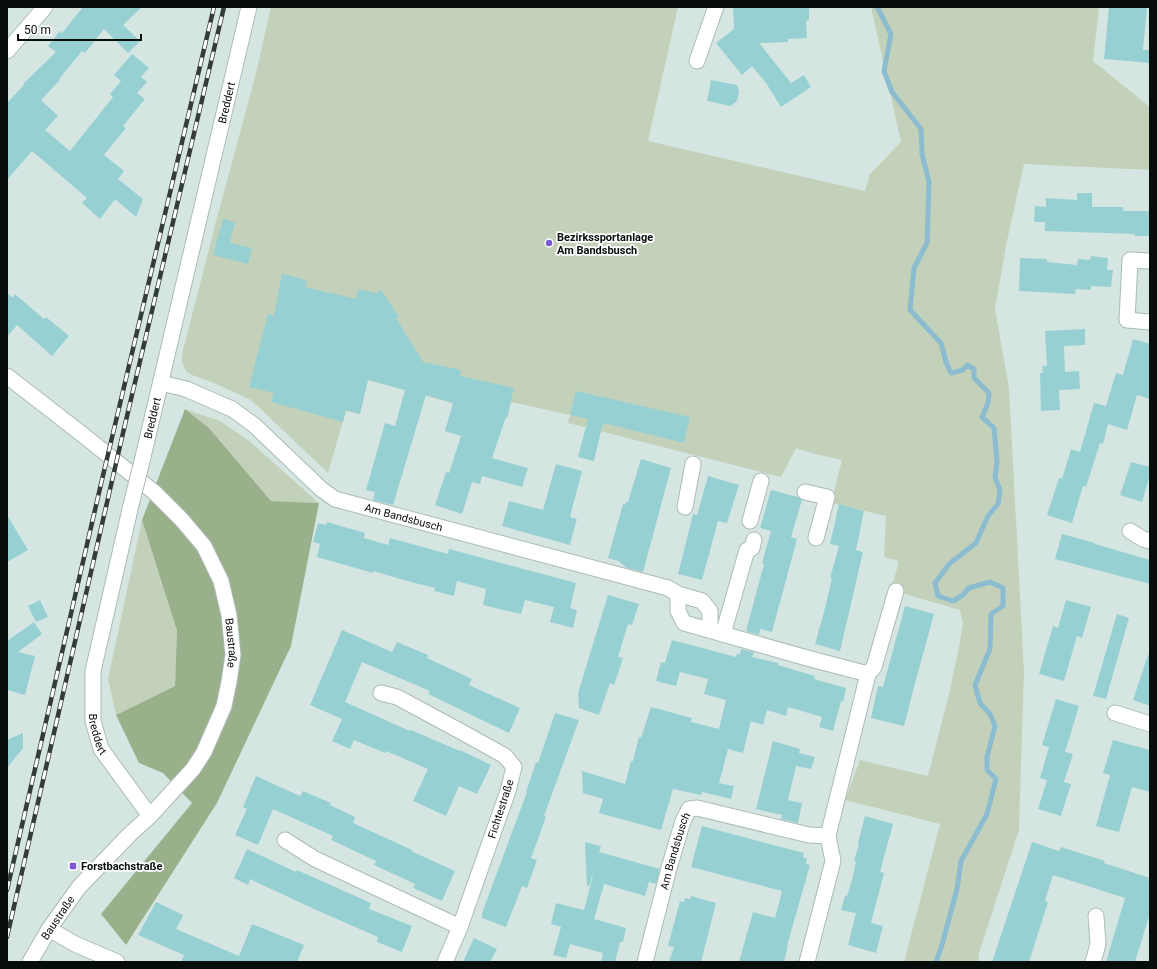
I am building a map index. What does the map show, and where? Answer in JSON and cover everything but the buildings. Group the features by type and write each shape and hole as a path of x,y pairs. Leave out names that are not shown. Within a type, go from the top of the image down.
{"street":[{"path":"7,51 45,7"},
{"name":"Breddert","path":"150,816 101,749 93,721 93,671 248,7"},
{"path":"697,62 716,7"},
{"path":"1150,261 1130,260 1127,320 1150,322"},
{"name":"Baustraße","path":"7,376 154,492 182,520 204,546 221,581 229,615 233,655 224,706 204,752 193,769 150,816 130,834 79,887 49,929 30,962"},
{"name":"Am Bandsbusch","path":"161,383 186,389 232,409 254,425 321,489 335,499 668,588 678,594 702,601 710,611 716,632"},
{"path":"684,507 693,464"},
{"path":"750,521 761,481"},
{"path":"805,492 827,497 816,538"},
{"path":"1130,531 1143,539 1150,541"},
{"path":"716,632 747,550 752,548 754,540"},
{"path":"806,962 833,861 828,836 868,674 874,667 896,591"},
{"path":"678,594 678,610 684,623 868,674"},
{"name":"Fichtestraße","path":"381,694 397,697 460,731 504,756 514,767 508,791 460,927 445,962"},
{"path":"1115,713 1150,724"},
{"name":"Am Bandsbusch","path":"644,962 682,821 689,809 697,808 809,836 828,836"},
{"path":"285,840 315,859 460,927"},
{"path":"1093,962 1098,944 1096,916"},
{"path":"49,929 75,944 117,962"}],"green space":[{"name":"Bezirkssportanlage Am Bandsbusch","path":"271,7 678,7 648,141 865,191 870,174 901,142 871,7 1099,7 1093,61 1150,107 1150,170 1024,164 1007,241 995,309 1009,388 1024,671 1019,830 979,953 978,962 904,962 940,824 845,800 860,760 928,776 949,694 963,624 960,610 891,590 899,561 884,557 886,516 831,503 842,460 796,448 781,477 568,423 570,415 511,402 507,418 368,380 360,414 346,411 328,473 251,400 214,383 192,375 186,371 182,363 182,354 256,73"},
{"path":"185,409 220,421 248,440 319,503 271,501 209,428"},
{"path":"185,409 209,428 271,501 319,503 291,646 217,803 126,945 101,914 192,803 163,773 139,763 116,715 175,686 177,631 142,520"},
{"path":"142,520 177,631 175,686 116,715 108,679"}],"waterway":[{"path":"877,7 891,34 884,71 892,92 921,129 922,154 929,182 927,243 914,268 910,310 941,343 946,362 951,373 963,370 967,365 974,369 974,378 989,393 988,403 982,417 994,428 997,462 995,478 1000,490 998,504 988,516 976,543 949,564 935,583 938,596 953,601 963,595 969,588 990,582 1003,588 1003,606 991,614 990,649 975,685 980,703 990,714 995,726 987,757 987,770 996,779 987,814 961,861 957,889 936,962"}],"railway":[{"path":"7,890 214,7"},
{"path":"7,937 123,433 224,7"}],"place":[{"name":"Bezirkssportanlage Am Bandsbusch","path":"549,243"},
{"name":"Forstbachstraße","path":"73,866"}]}
